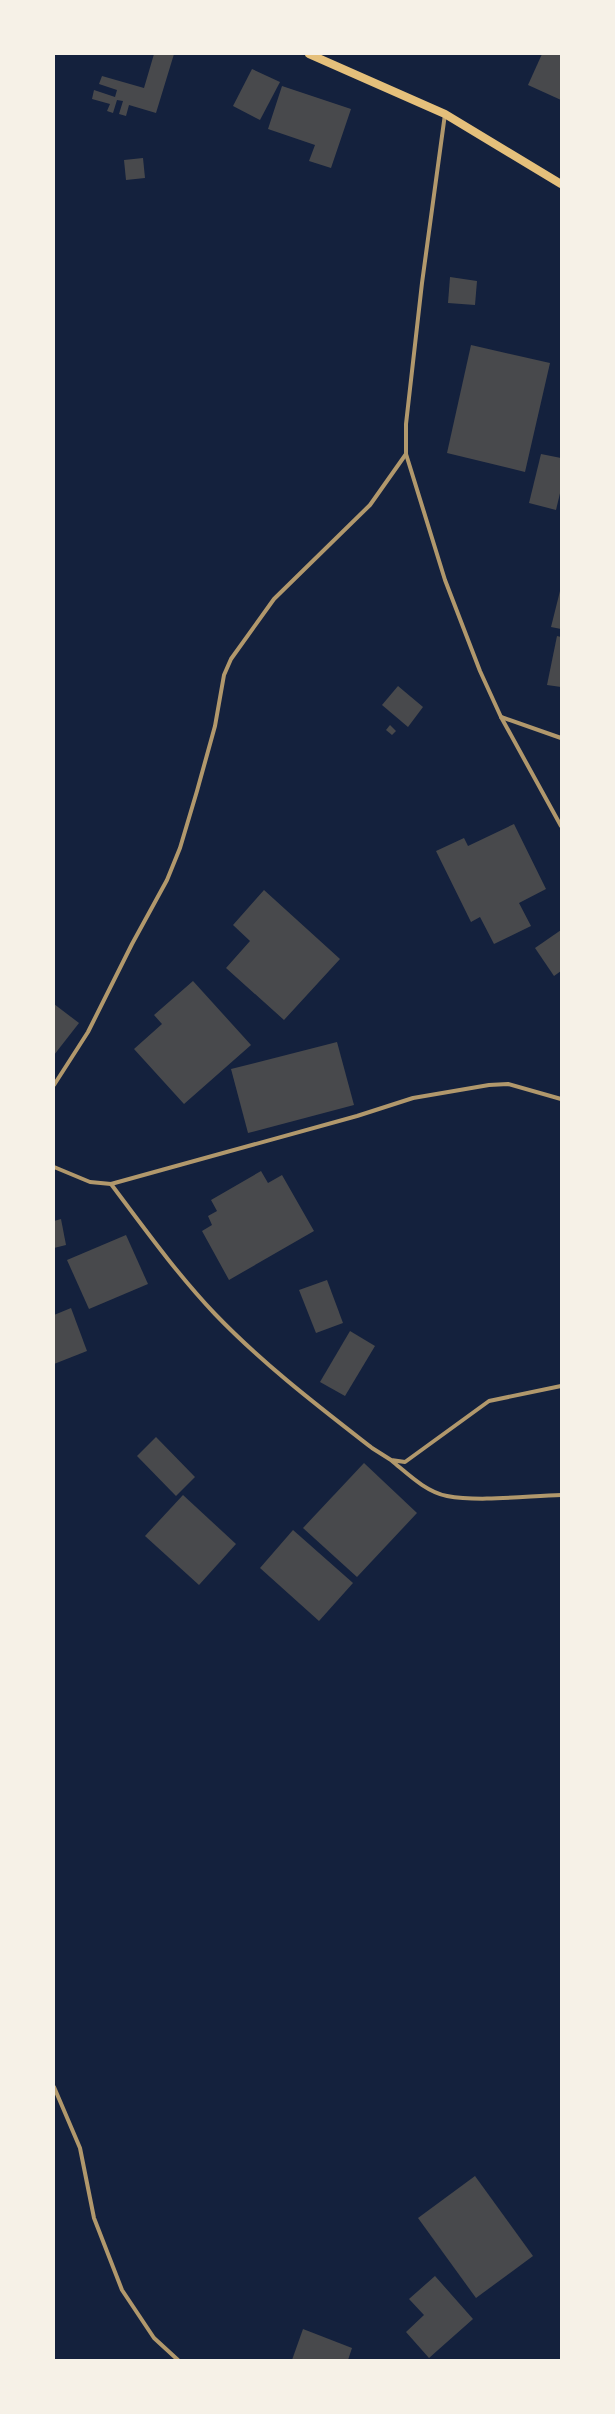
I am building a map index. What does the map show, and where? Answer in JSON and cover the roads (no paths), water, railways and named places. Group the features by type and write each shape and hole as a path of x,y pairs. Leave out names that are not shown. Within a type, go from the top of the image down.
{"main road":[{"path":"309,54 322,57 445,114 561,184"}],"street":[{"path":"445,114 421,290 406,424 406,454 445,580 480,671 501,716 561,826"},
{"path":"54,1085 88,1032 132,944 167,880 180,848 197,791 215,726 224,675 231,659 274,599 370,505 406,454"},
{"path":"501,716 561,738"},
{"path":"54,1167 90,1182 111,1184 357,1116 413,1098 489,1085 508,1084 561,1099"},
{"path":"111,1184 156,1243 215,1314 259,1357 372,1448 391,1460 422,1485 446,1496 474,1498 561,1495"},
{"path":"391,1460 406,1462 490,1401 561,1386"},
{"path":"54,2087 80,2148 94,2218 122,2290 154,2338 178,2360"}]}
